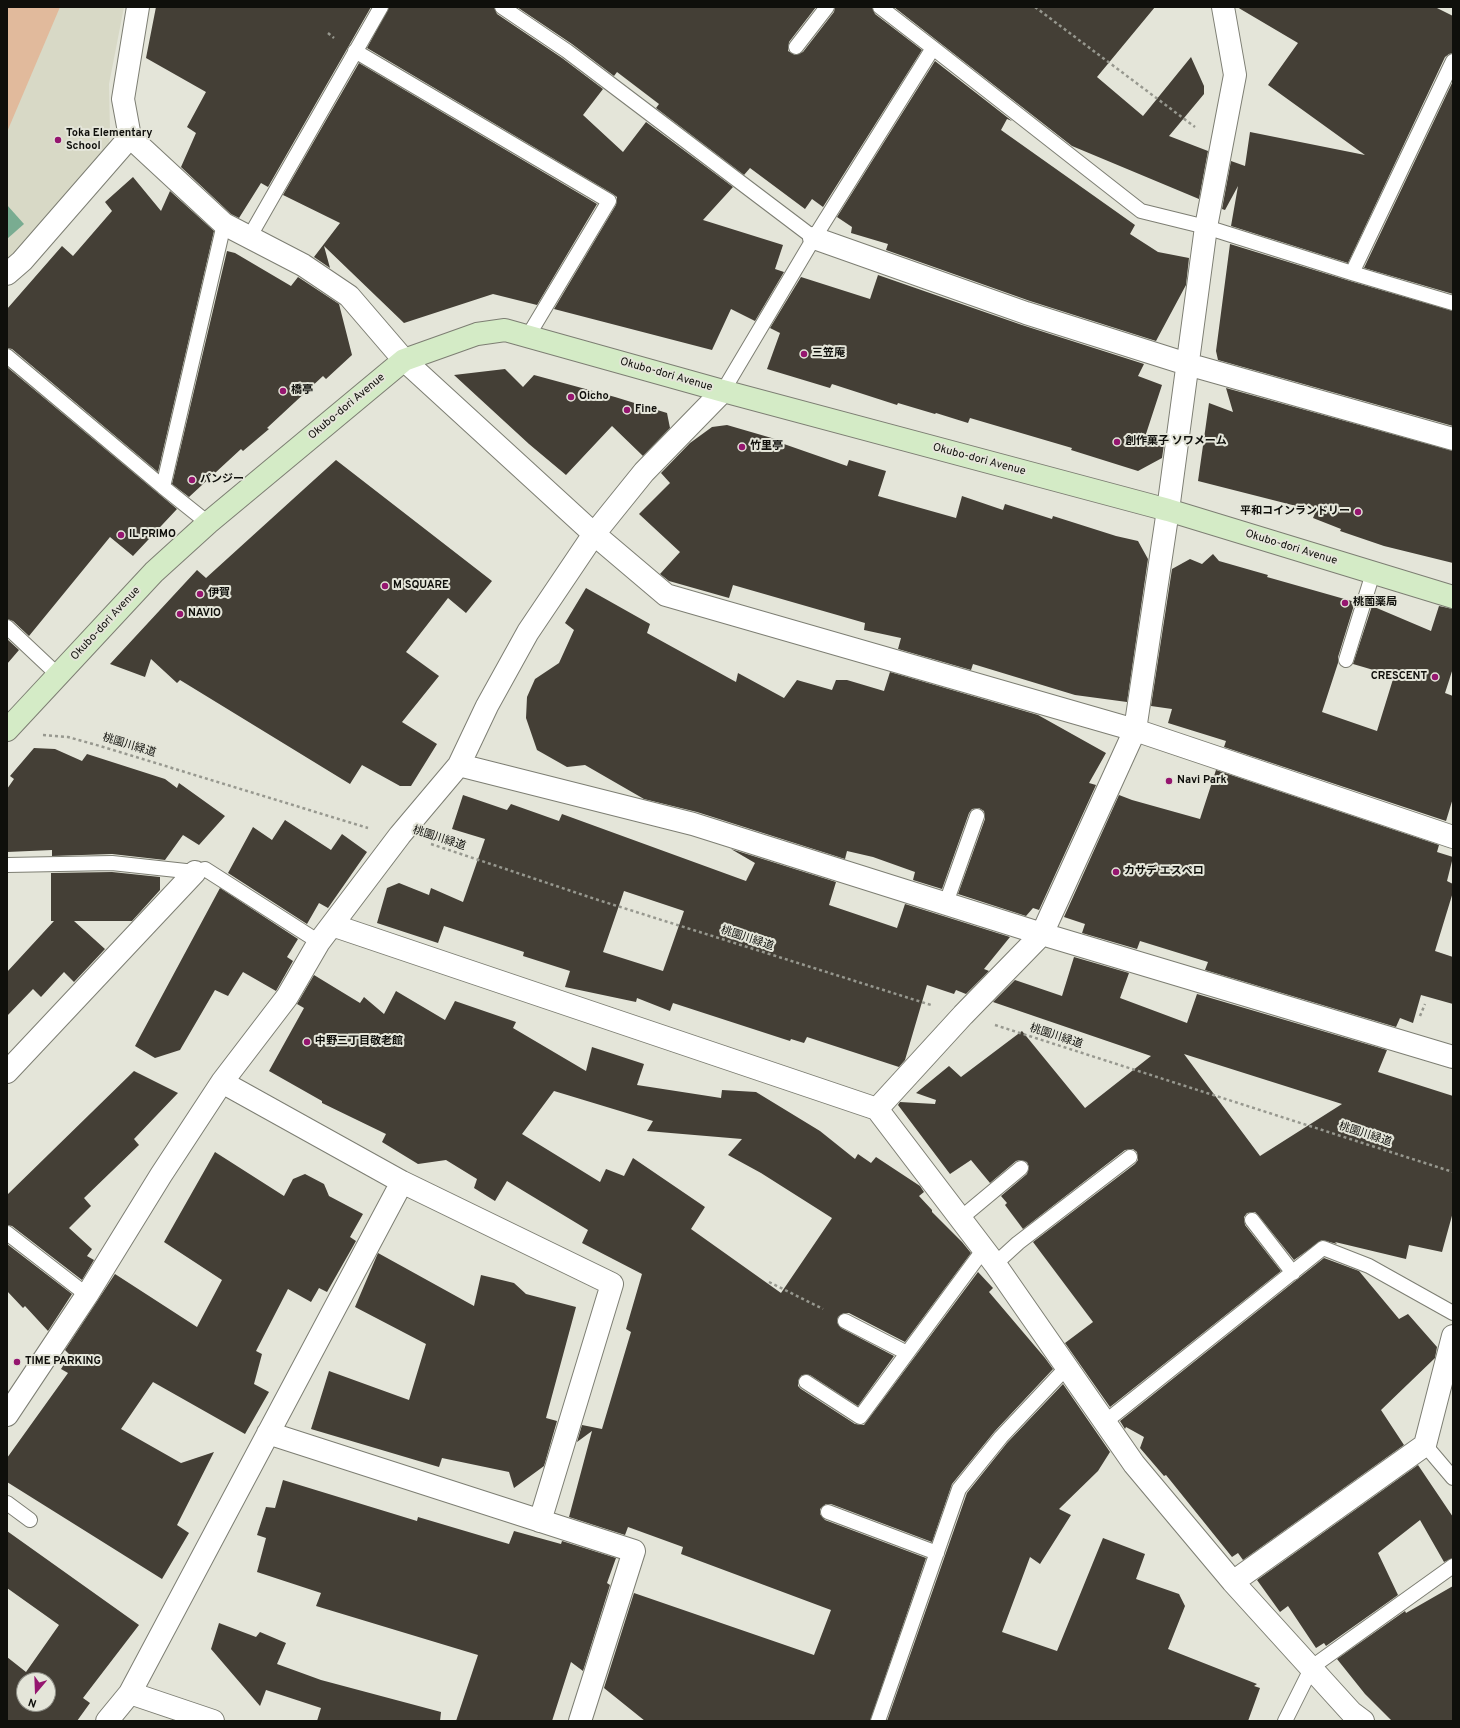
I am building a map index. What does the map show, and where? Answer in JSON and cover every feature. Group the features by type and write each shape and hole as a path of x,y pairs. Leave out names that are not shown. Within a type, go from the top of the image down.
{"main road":[{"name":"Okubo-dori Avenue","path":"7,730 154,572 208,523 404,360 477,334 505,330 723,391 1168,510 1453,597"}],"street":[{"path":"138,7 123,99 130,137 224,224 250,236 303,265 349,296 404,360 594,534 666,595 1135,730 1453,837"},
{"path":"877,1109 1042,934 1135,730 1168,510 1206,227 1235,75 1224,7"},
{"path":"7,274 22,261 130,137"},
{"path":"814,238 1026,313 1187,364 1453,438"},
{"path":"7,1415 87,1295 161,1175 222,1082 287,997 319,942 400,835 459,765 487,706 528,632 594,534 644,472 723,391"},
{"path":"459,765 694,824 1042,934 1453,1058"},
{"path":"7,1072 195,872"},
{"path":"332,925 877,1109 961,1218 1134,1464 1233,1582 1312,1667 1354,1718"},
{"path":"222,1082 402,1182 612,1284 540,1521"},
{"path":"107,1721 130,1694 402,1182"},
{"path":"1233,1582 1425,1445 1453,1336"},
{"path":"268,1433 634,1551 580,1721"},
{"path":"130,1694 213,1721"}],"lane":[{"path":"250,236 380,7"},
{"path":"502,7 566,51 814,238"},
{"path":"796,46 827,7"},
{"path":"880,7 1141,211 1206,227 1453,303"},
{"path":"723,391 814,238 933,48"},
{"path":"355,51 608,201 528,336"},
{"path":"1352,273 1453,61"},
{"path":"162,487 224,224"},
{"path":"7,356 162,487 208,523"},
{"path":"1346,660 1373,573"},
{"path":"7,627 58,675"},
{"path":"946,903 977,816"},
{"path":"7,865 112,863 195,872 205,869 319,942"},
{"path":"806,1382 860,1417 907,1352 989,1257 1018,1243 1130,1157"},
{"path":"961,1218 1021,1168"},
{"path":"1252,1220 1292,1273"},
{"path":"7,1233 87,1295"},
{"path":"1105,1422 1323,1248 1369,1266 1453,1313"},
{"path":"845,1320 907,1352"},
{"path":"878,1721 959,1489 1001,1437 1066,1368"},
{"path":"1425,1445 1453,1478"},
{"path":"7,1503 30,1520"},
{"path":"828,1512 937,1553"},
{"path":"1285,1721 1312,1667 1453,1566"}],"path":[{"path":"1035,7 1221,147"},
{"name":"桃園川緑道","path":"41,735 68,737 380,832 424,841 595,899 964,1015 1453,1172"},
{"path":"769,1282 845,1320"}],"shaded area":[{"name":"Toka Elementary School","path":"7,7 124,7 109,84 109,147 20,250 7,261"},
{"path":"7,7 60,7 7,132"},
{"path":"7,205 24,224 7,239"}],"building":[{"path":"156,7 371,7 268,187 261,183 239,218 231,214 181,167 196,133 187,127 206,92 146,58"},
{"path":"389,7 494,7 497,14 562,58 603,89 583,115 623,152 646,122 733,187 703,220 783,245 775,269 784,272 755,321 731,309 712,350 554,309 616,205 617,197 367,48"},
{"path":"517,7 816,7 789,42 788,51 795,55 803,52 834,12 835,7 872,7 875,14 922,50 823,207 812,199 805,209 750,168 744,175 656,108 659,104 617,72 614,76 572,44"},
{"path":"894,7 1155,7 1097,77 1143,116 1191,57 1204,86 1204,94 1169,136 1208,151 1199,199 1072,146"},
{"path":"1237,7 1435,7 1453,16 1453,53 1445,57 1348,263 1231,226 1238,186 1225,210 1222,209 1231,161 1245,166 1250,132 1365,155 1268,85 1298,43"},
{"path":"935,61 1012,121 1007,119 1001,130 1135,225 1130,234 1158,252 1189,258 1186,285 1156,341 1030,301 886,250 888,244 851,233 852,227 837,217"},
{"path":"359,63 597,204 537,305 493,294 404,323 324,246 330,268 314,257 340,223 283,195"},
{"path":"1453,81 1453,294 1364,268"},
{"path":"133,177 161,211 170,191 214,231 158,472 12,349 7,348 7,309 62,246 73,256 112,211 105,202"},
{"path":"1230,244 1453,311 1453,426 1218,360 1216,351"},
{"path":"227,251 235,253 291,286 298,277 339,304 352,355 326,379 323,376 267,428 269,429 243,451 241,449 189,497 172,484"},
{"path":"878,275 1022,325 1144,364 1138,376 1162,385 1145,437 1164,444 1162,458 1138,471 1071,450 1072,448 970,418 968,423 898,403 897,405 832,384 830,388 767,369 780,333 770,328 801,277 870,299"},
{"path":"7,367 177,509 133,556 110,537 29,636 13,621 7,619"},
{"path":"505,369 523,387 534,375 667,413 670,428 643,456 612,426 566,475 529,444 454,375"},
{"path":"1226,388 1453,451 1453,563 1384,546 1340,531 1341,529 1313,518 1316,511 1198,481 1209,403 1233,412"},
{"path":"727,425 782,441 781,443 847,466 849,460 886,471 878,496 956,518 962,496 1003,510 1005,504 1052,519 1053,516 1116,536 1138,541 1148,559 1127,702 1075,695 973,664 971,670 898,649 901,638 864,630 865,623 733,585 729,598 669,581 660,574 680,552 639,514 670,483 661,473 690,443 712,427"},
{"path":"336,460 492,581 466,613 448,598 406,652 439,676 402,722 437,744 411,786 400,786 362,765 350,784 180,680 177,683 151,659 145,677 110,664 197,570 206,578"},
{"path":"1213,554 1219,561 1268,575 1267,577 1355,602 1338,657 1338,663 1322,712 1377,731 1394,676 1353,664 1372,606 1431,631 1439,606 1453,609 1453,668 1445,693 1453,696 1453,798 1446,821 1224,747 1226,741 1168,723 1172,709 1151,706 1172,569 1190,559 1202,564"},
{"path":"586,588 650,624 647,633 736,682 738,673 784,698 797,680 832,690 836,680 847,680 884,691 890,672 1038,715 1106,753 1089,783 1096,785 1039,910 1033,908 1026,916 958,894 985,819 984,811 979,808 972,809 969,813 942,889 913,880 915,872 873,857 847,851 845,859 697,812 644,799 585,765 567,767 537,750 526,718 527,697 535,679 559,663 574,630 565,623"},
{"path":"7,639 19,650 7,664"},
{"path":"34,748 55,749 82,761 87,754 165,779 177,788 179,783 225,816 199,845 183,835 165,860 112,854 52,856 52,850 7,852 7,789 14,779 10,776"},
{"path":"1216,770 1439,845 1437,852 1453,857 1447,881 1453,884 1453,892 1435,951 1453,957 1453,1004 1421,995 1413,1023 1400,1018 1396,1027 1205,970 1208,962 1140,941 1137,949 1082,933 1085,924 1064,917 1119,795 1200,819"},
{"path":"463,795 507,810 511,804 559,821 562,814 746,881 755,863 731,849 836,882 829,905 897,928 905,904 1010,937 984,969 989,971 966,994 956,990 954,994 927,985 905,1060 899,1067 807,1037 804,1043 791,1039 790,1041 673,1003 670,1011 637,998 636,1002 565,987 570,971 523,956 524,952 444,926 438,943 377,923 387,888 399,883 429,895 431,888 463,902 485,839 452,829","holes":["624,891 684,911 663,971 603,952"]},
{"path":"285,820 331,850 342,834 367,852 328,908 319,903 307,924 228,873 253,827 272,840"},
{"path":"112,872 160,877 160,890 132,921 74,921 105,949 74,982 64,972 41,997 33,989 7,1016 7,972 54,921 51,921 51,873"},
{"path":"220,888 298,939 287,957 293,961 276,991 243,972 228,996 215,990 180,1050 155,1058 135,1046"},
{"path":"1074,957 1129,973 1120,998 1187,1023 1197,994 1387,1050 1378,1072 1453,1096 1453,1212 1442,1252 1409,1245 1406,1259 1322,1240 1294,1260 1255,1212 1247,1213 1244,1217 1245,1225 1281,1271 1110,1407 1065,1343 1093,1322 1033,1242 1135,1164 1138,1160 1137,1152 1133,1149 1125,1150 1023,1229 1005,1205 1007,1203 1001,1196 1027,1174 1029,1167 1027,1162 1020,1160 1016,1161 990,1183 971,1160 950,1174 898,1105 900,1102 935,1104 936,1100 916,1093 949,1066 961,1077 1022,1031 1085,1108 1151,1056 993,1002 1015,980 1062,996","holes":["1184,1054 1342,1104 1260,1156"]},
{"path":"314,975 360,1003 364,997 384,1014 396,991 445,1020 455,1001 516,1022 513,1028 586,1071 592,1047 644,1064 637,1085 721,1098 722,1090 756,1092 820,1131 855,1159 858,1154 871,1163 876,1157 920,1186 924,1192 919,1196 971,1253 905,1342 849,1313 844,1313 838,1317 837,1322 841,1328 894,1356 858,1406 810,1375 802,1375 798,1381 798,1386 855,1424 864,1425 978,1272 993,1288 989,1292 1053,1369 995,1431 952,1484 932,1542 831,1504 826,1504 820,1509 820,1514 825,1520 926,1558 870,1721 645,1721 604,1688 634,1593 814,1655 831,1610 681,1554 683,1547 628,1527 625,1535 569,1517 592,1431 577,1442 582,1425 602,1429 631,1332 626,1329 642,1274 582,1243 588,1230 507,1181 495,1201 474,1188 477,1179 446,1160 418,1164 382,1142 386,1134 322,1103 322,1101 269,1071 304,1008 297,1004","holes":["554,1091 653,1121 647,1131 742,1139 728,1155 761,1173 832,1218 781,1293 691,1229 705,1207 633,1158 624,1176 606,1169 600,1182 522,1134"]},
{"path":"134,1071 178,1093 134,1139 139,1145 84,1198 91,1206 69,1228 92,1249 87,1256 94,1260 82,1280 12,1226 7,1225 7,1195"},
{"path":"215,1152 284,1196 293,1179 305,1174 324,1184 329,1196 363,1214 350,1237 356,1241 327,1292 319,1288 311,1302 288,1289 256,1351 262,1354 254,1384 269,1392 245,1434 153,1382 121,1429 181,1463 214,1452 177,1525 189,1533 162,1579 7,1482 7,1458 68,1373 61,1369 70,1355 65,1350 115,1274 197,1327 222,1280 164,1242"},
{"path":"7,1244 72,1294 48,1331 25,1306 23,1308 7,1291"},
{"path":"378,1253 474,1306 481,1275 514,1283 526,1294 576,1307 546,1418 557,1421 544,1466 514,1488 509,1472 442,1458 439,1467 311,1429 329,1371 409,1400 426,1344 355,1307"},
{"path":"1324,1258 1359,1271 1399,1319 1408,1314 1437,1347 1435,1358 1381,1410 1404,1445 1243,1560 1238,1553 1232,1557 1166,1475 1164,1476 1140,1448 1144,1437 1126,1427 1125,1429 1120,1421"},
{"path":"1063,1384 1110,1452 1098,1471 1059,1509 1071,1515 1040,1564 1030,1557 1002,1632 1057,1651 1103,1538 1145,1554 1136,1579 1179,1594 1185,1606 1168,1649 1257,1684 1254,1686 1260,1688 1248,1721 887,1721 967,1493 1007,1443"},
{"path":"1418,1465 1453,1517 1453,1558 1444,1562 1420,1520 1378,1553 1398,1595 1326,1646 1324,1643 1316,1648 1288,1606 1280,1612 1257,1580"},
{"path":"283,1480 417,1521 418,1517 509,1544 514,1531 561,1544 562,1541 616,1558 607,1583 610,1585 583,1671 571,1662 552,1721 456,1721 478,1655 316,1606 321,1593 257,1572 266,1538 257,1535 266,1507 275,1508"},
{"path":"7,1531 139,1625 83,1698 90,1703 77,1721 7,1721 7,1657 26,1672 59,1625 7,1588"},
{"path":"1453,1586 1453,1721 1392,1721 1365,1694 1337,1659 1405,1611 1406,1613"},
{"path":"219,1623 256,1637 260,1632 286,1643 277,1664 321,1680 441,1712 440,1721 317,1721 321,1708 266,1690 260,1706 211,1649"}],"place":[{"name":"Toka Elementary School","path":"58,140"},
{"name":"三笠庵","path":"804,354"},
{"name":"橋亭","path":"283,391"},
{"name":"Oicho","path":"571,397"},
{"name":"Fine","path":"627,410"},
{"name":"創作菓子 ソワメーム","path":"1117,442"},
{"name":"竹里亭","path":"742,447"},
{"name":"パンジー","path":"192,480"},
{"name":"平和コインランドリー","path":"1358,512"},
{"name":"IL PRIMO","path":"121,535"},
{"name":"M SQUARE","path":"385,586"},
{"name":"伊賀","path":"200,594"},
{"name":"桃薗薬局","path":"1345,603"},
{"name":"NAVIO","path":"180,614"},
{"name":"CRESCENT","path":"1435,677"},
{"name":"Navi Park","path":"1169,781"},
{"name":"カサデ エスペロ","path":"1116,872"},
{"name":"中野三丁目敬老館","path":"307,1042"},
{"name":"TIME PARKING","path":"17,1362"}]}
